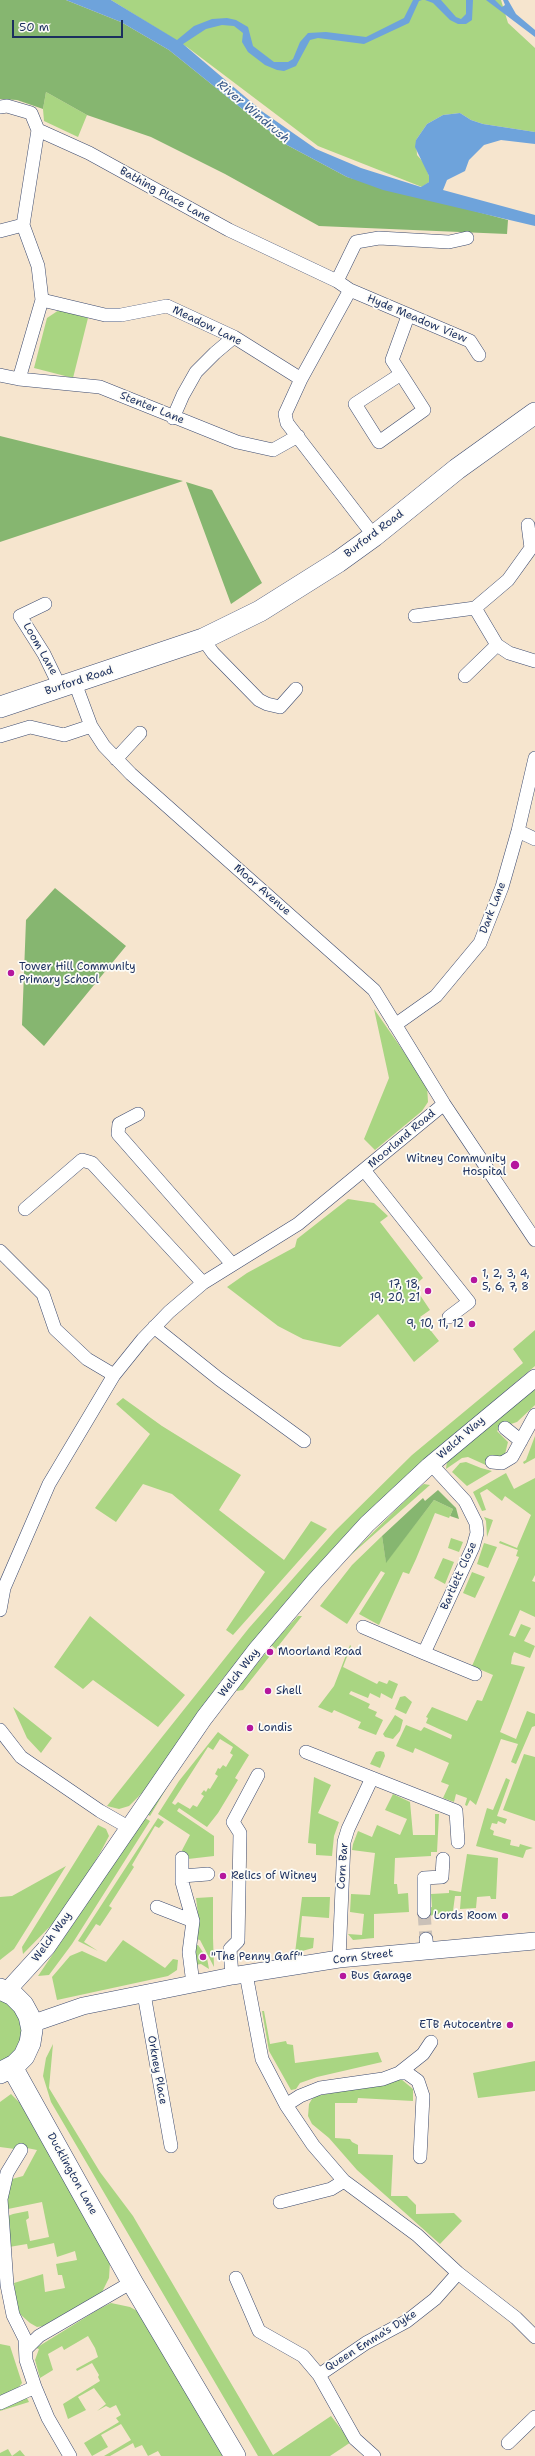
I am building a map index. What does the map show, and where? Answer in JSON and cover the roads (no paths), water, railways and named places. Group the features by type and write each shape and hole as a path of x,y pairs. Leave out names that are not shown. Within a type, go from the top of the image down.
{"main road":[{"name":"Burford Road","path":"0,707 203,639 260,611 308,582 374,536 457,468 535,413"},
{"path":"3,1991 23,2004 31,2024 30,2043 24,2056 6,2070"},
{"name":"Ducklington Lane","path":"6,2070 235,2456"}],"street":[{"path":"0,107 7,106 31,113 38,130 23,225 38,266 42,300 19,379"},
{"name":"Bathing Place Lane","path":"38,130 89,153 229,230 350,290"},
{"path":"0,231 23,225"},
{"path":"336,282 356,242 379,238 449,242 467,238"},
{"path":"350,290 301,379 285,414 287,424 298,436 374,536"},
{"name":"Hyde Meadow View","path":"350,290 408,316 470,341 479,355"},
{"name":"Meadow Lane","path":"42,300 105,315 121,315 167,306 234,337 301,379"},
{"path":"401,374 355,404 379,442 424,410 401,374 392,360 408,316"},
{"path":"173,418 183,395 196,372 234,337"},
{"name":"Stenter Lane","path":"0,375 19,379 100,387 173,418 237,442 273,450 298,436"},
{"path":"415,616 475,608 508,580 531,548 528,525"},
{"name":"Loom Lane","path":"45,604 20,616 44,654 67,685"},
{"path":"475,608 498,645 509,653 535,661"},
{"path":"203,639 224,664 259,700 267,704 280,707 296,689"},
{"path":"465,676 498,645"},
{"name":"Moor Avenue","path":"67,685 91,726 116,759 374,990 444,1104"},
{"path":"0,736 30,727 64,735 91,726"},
{"path":"116,759 140,733"},
{"name":"Dark Lane","path":"396,1025 436,996 480,943 502,887 518,830 535,758"},
{"path":"518,830 535,839"},
{"name":"Moorland Road","path":"0,1610 2,1587 49,1484 114,1375 154,1327 204,1283 232,1264 298,1224 444,1104 535,1240"},
{"path":"138,1114 119,1124 118,1134 232,1264"},
{"path":"25,1209 82,1160 92,1164 204,1283"},
{"name":"Moorland Road","path":"364,1170 469,1302 449,1317"},
{"path":"0,1251 43,1294 55,1329 87,1358 114,1375"},
{"path":"154,1327 219,1379 304,1441"},
{"name":"Welch Way","path":"3,1991 47,1947 204,1718 263,1641 350,1542 431,1464 535,1378"},
{"path":"492,1462 502,1463 509,1459 535,1415"},
{"path":"505,1428 521,1441"},
{"name":"Bartlett Close","path":"424,1653 473,1547 477,1532 476,1523 465,1501 431,1464"},
{"path":"363,1627 475,1674"},
{"path":"0,1730 21,1757 100,1811 128,1827"},
{"path":"306,1752 456,1810 458,1842"},
{"path":"258,1774 233,1822 240,1833 238,1941 230,1949 239,1975 260,2053 286,2105 313,2145 344,2181 417,2235 458,2273 516,2318 535,2337"},
{"name":"Corn Bar","path":"339,1959 344,1842 348,1829 372,1778"},
{"path":"182,1858 182,1876 193,1921 189,1947 193,1984"},
{"path":"424,1912 424,1878 442,1877 443,1859"},
{"path":"182,1876 208,1874"},
{"path":"157,1907 193,1921"},
{"name":"Corn Street","path":"31,2024 83,2006 239,1975 426,1944 535,1940"},
{"name":"Orkney Place","path":"144,1994 171,2146"},
{"path":"286,2105 314,2090 383,2079 398,2073 423,2054 432,2042"},
{"path":"398,2073 411,2075 418,2081 422,2091 420,2157"},
{"path":"21,2150 5,2181 1,2210 5,2272 10,2302 20,2331 26,2339 26,2360 35,2387 48,2418 70,2456"},
{"path":"280,2202 331,2189 344,2181"},
{"name":"Queen Emma's Dyke","path":"319,2375 366,2343 407,2321 435,2299 458,2273"},
{"name":"Queen Emma's Dyke","path":"236,2278 259,2330 303,2356 319,2375 355,2439 374,2456"},
{"path":"27,2348 39,2336 132,2282"},
{"path":"0,2403 35,2387"},
{"path":"508,2443 535,2417"}],"water":[{"name":"River Windrush","path":"66,0 111,0 177,40 194,26 212,19 227,18 236,20 248,27 253,46 274,62 288,62 293,59 300,42 308,33 326,32 366,37 404,18 413,0 422,0 419,1 409,23 364,44 318,38 310,40 296,66 284,71 265,65 248,52 242,42 243,33 234,26 222,25 206,29 183,44 263,112 316,149 361,168 421,187 429,182 429,176 415,147 416,140 427,124 443,115 460,113 471,120 483,124 535,132 535,144 501,140 484,145 469,160 465,171 447,180 443,190 535,215 535,226 383,190 347,177 287,145 169,50 121,22"},
{"path":"425,0 441,0 456,17 461,19 466,14 466,0 473,0 472,20 466,24 458,24 450,20 433,3"},
{"path":"486,0 495,0 502,7 505,5 503,0 508,0 516,14 535,30 535,37"}],"tunnel":[{"path":"424,1912 426,1939"}],"place":[{"name":"Tower Hill Community Primary School","path":"11,973"},
{"name":"Witney Community Hospital","path":"515,1165"},
{"name":"1, 2, 3, 4, 5, 6, 7, 8","path":"474,1280"},
{"name":"17, 18, 19, 20, 21","path":"428,1291"},
{"name":"9, 10, 11, 12","path":"472,1324"},
{"name":"Moorland Road","path":"270,1652"},
{"name":"Shell","path":"268,1691"},
{"name":"Londis","path":"250,1728"},
{"name":"Relics of Witney","path":"223,1876"},
{"name":"Lords Room","path":"505,1916"},
{"name":"\"The Penny Gaff\"","path":"203,1957"},
{"name":"Bus Garage","path":"343,1976"},
{"name":"ETB Autocentre","path":"510,2025"}]}
